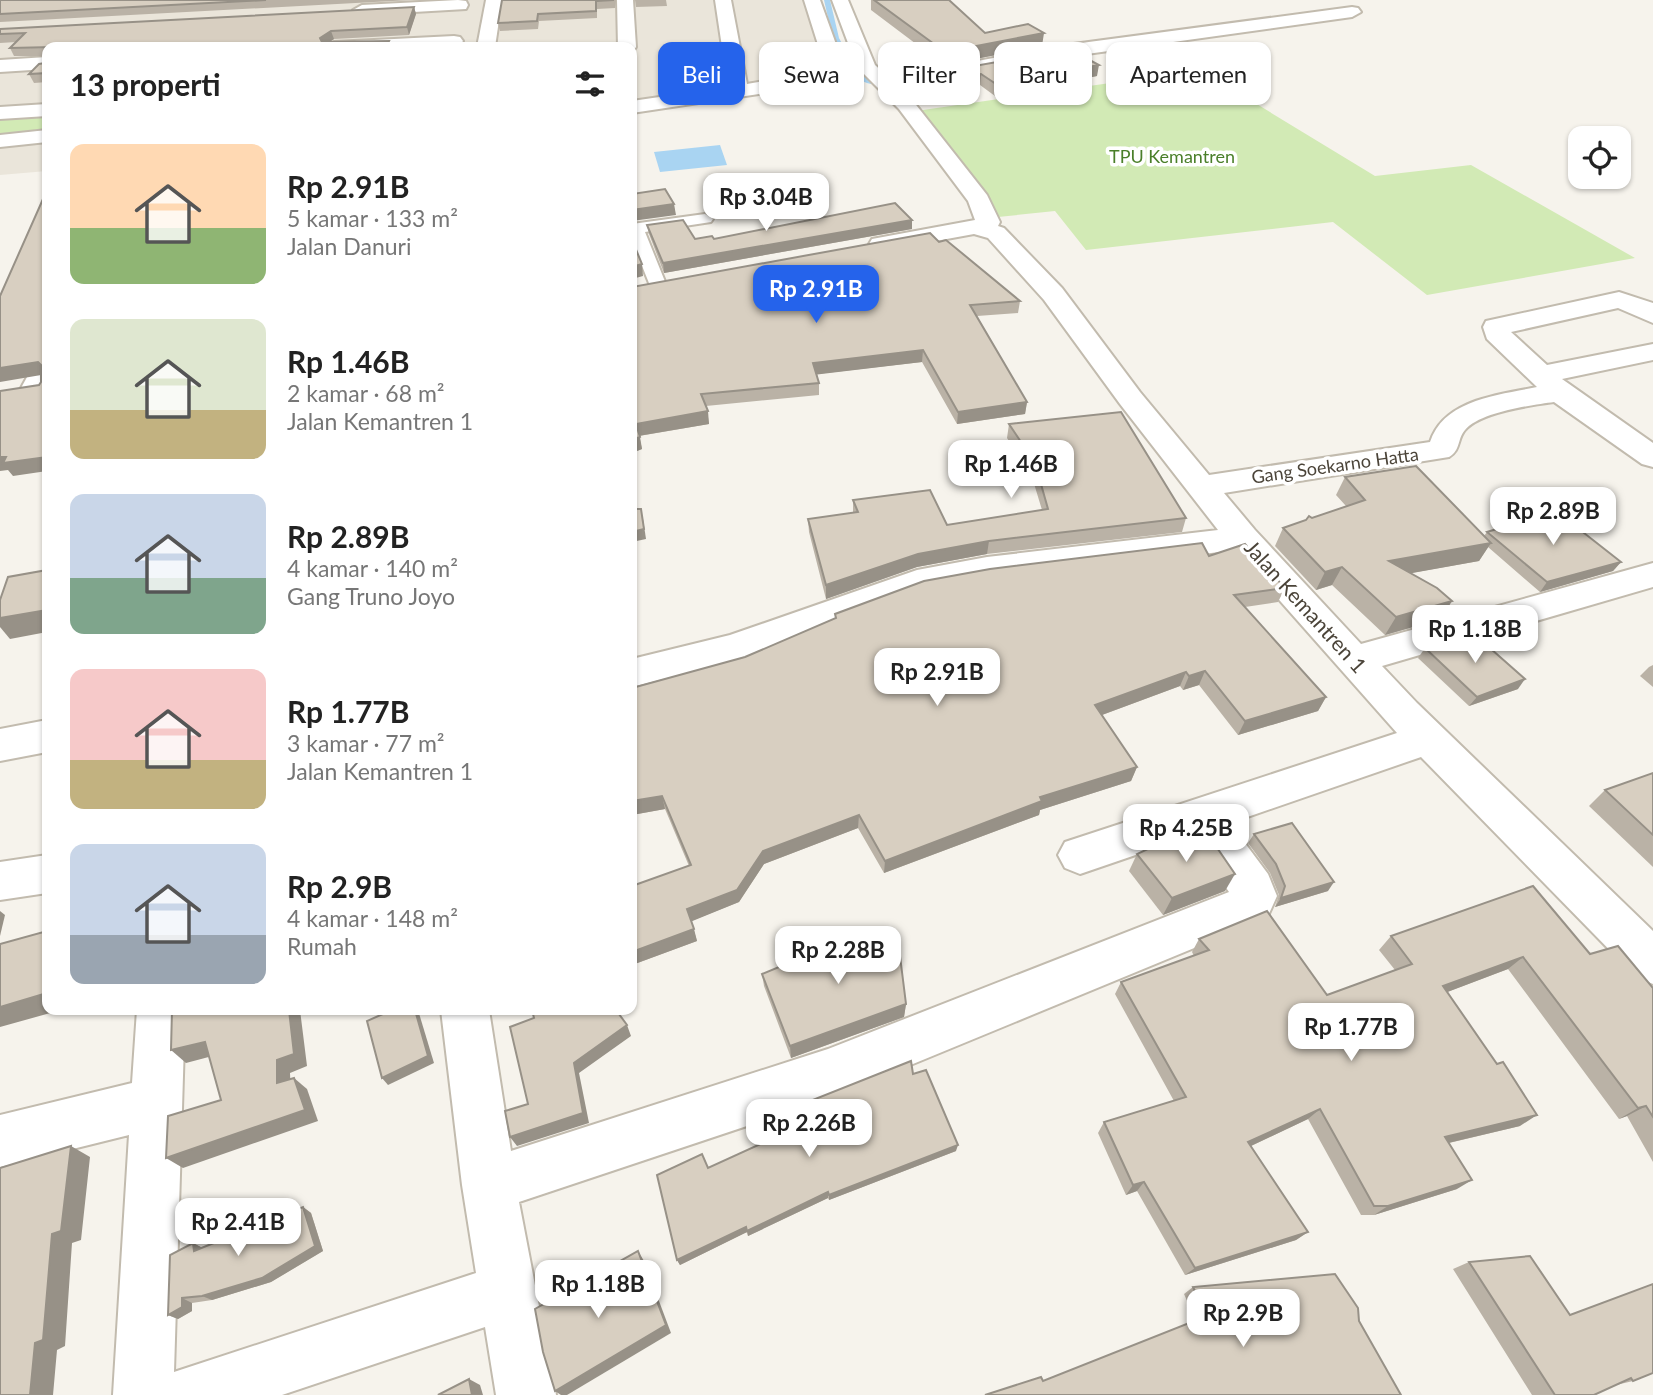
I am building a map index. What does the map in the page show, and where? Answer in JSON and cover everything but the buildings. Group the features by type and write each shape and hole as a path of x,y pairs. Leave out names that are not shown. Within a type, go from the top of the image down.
{"street":[{"path":"487,42 494,0"},
{"path":"625,0 627,42"},
{"path":"723,0 730,42"},
{"path":"745,90 826,78 836,72 812,0"},
{"path":"348,11 460,2 453,42"},
{"path":"865,3 841,3 866,67 878,77"},
{"path":"980,66 1051,53 1352,12"},
{"path":"0,66 42,63"},
{"path":"637,106 658,103"},
{"path":"864,247 974,227 986,228 988,222 979,200 904,105"},
{"path":"0,113 42,110"},
{"path":"0,141 42,137"},
{"name":"Jalan Kemantren 1","path":"986,228 996,233 1053,294 1130,398 1243,538 1353,660 1428,739 1653,962"},
{"path":"637,288 685,279"},
{"path":"1653,315 1639,306 1619,300 1496,327 1497,333 1550,383 1653,457"},
{"name":"Gang Soekarno Hatta","path":"1202,486 1438,450 1444,447 1445,438 1457,421 1472,413 1550,383 1653,352"},
{"path":"637,672 736,647 916,582 987,569 1243,538"},
{"path":"1353,660 1649,582"},
{"path":"0,745 42,737"},
{"path":"1080,855 1428,739"},
{"path":"489,1185 828,1074 1251,904 1255,896 1252,888 1200,815"},
{"path":"0,881 42,875"},
{"path":"143,1395 154,1103 161,1015"},
{"path":"471,1015 489,1185 526,1395"},
{"path":"0,1141 154,1103"},
{"path":"192,1395 508,1291"}],"lane":[{"path":"637,228 705,219"},
{"path":"637,233 657,284"}],"shaded area":[{"path":"0,0 822,0 836,42 759,42 759,93 745,95 745,42 658,42 658,105 671,105 637,109 637,42 42,42 42,171 0,175"}],"green space":[{"name":"TPU Kemantren","path":"1106,84 1106,105 1258,105 1375,176 1471,165 1635,258 1427,295 1333,222 1086,250 1055,211 998,217 919,113 923,110 958,105 980,105 980,102 994,100 994,105 1092,105 1092,86"},
{"path":"42,114 42,133 0,137 0,117"}],"water":[{"path":"720,145 727,165 660,172 654,152"}],"waterway":[{"path":"827,0 836,38 851,68 871,83"}]}
